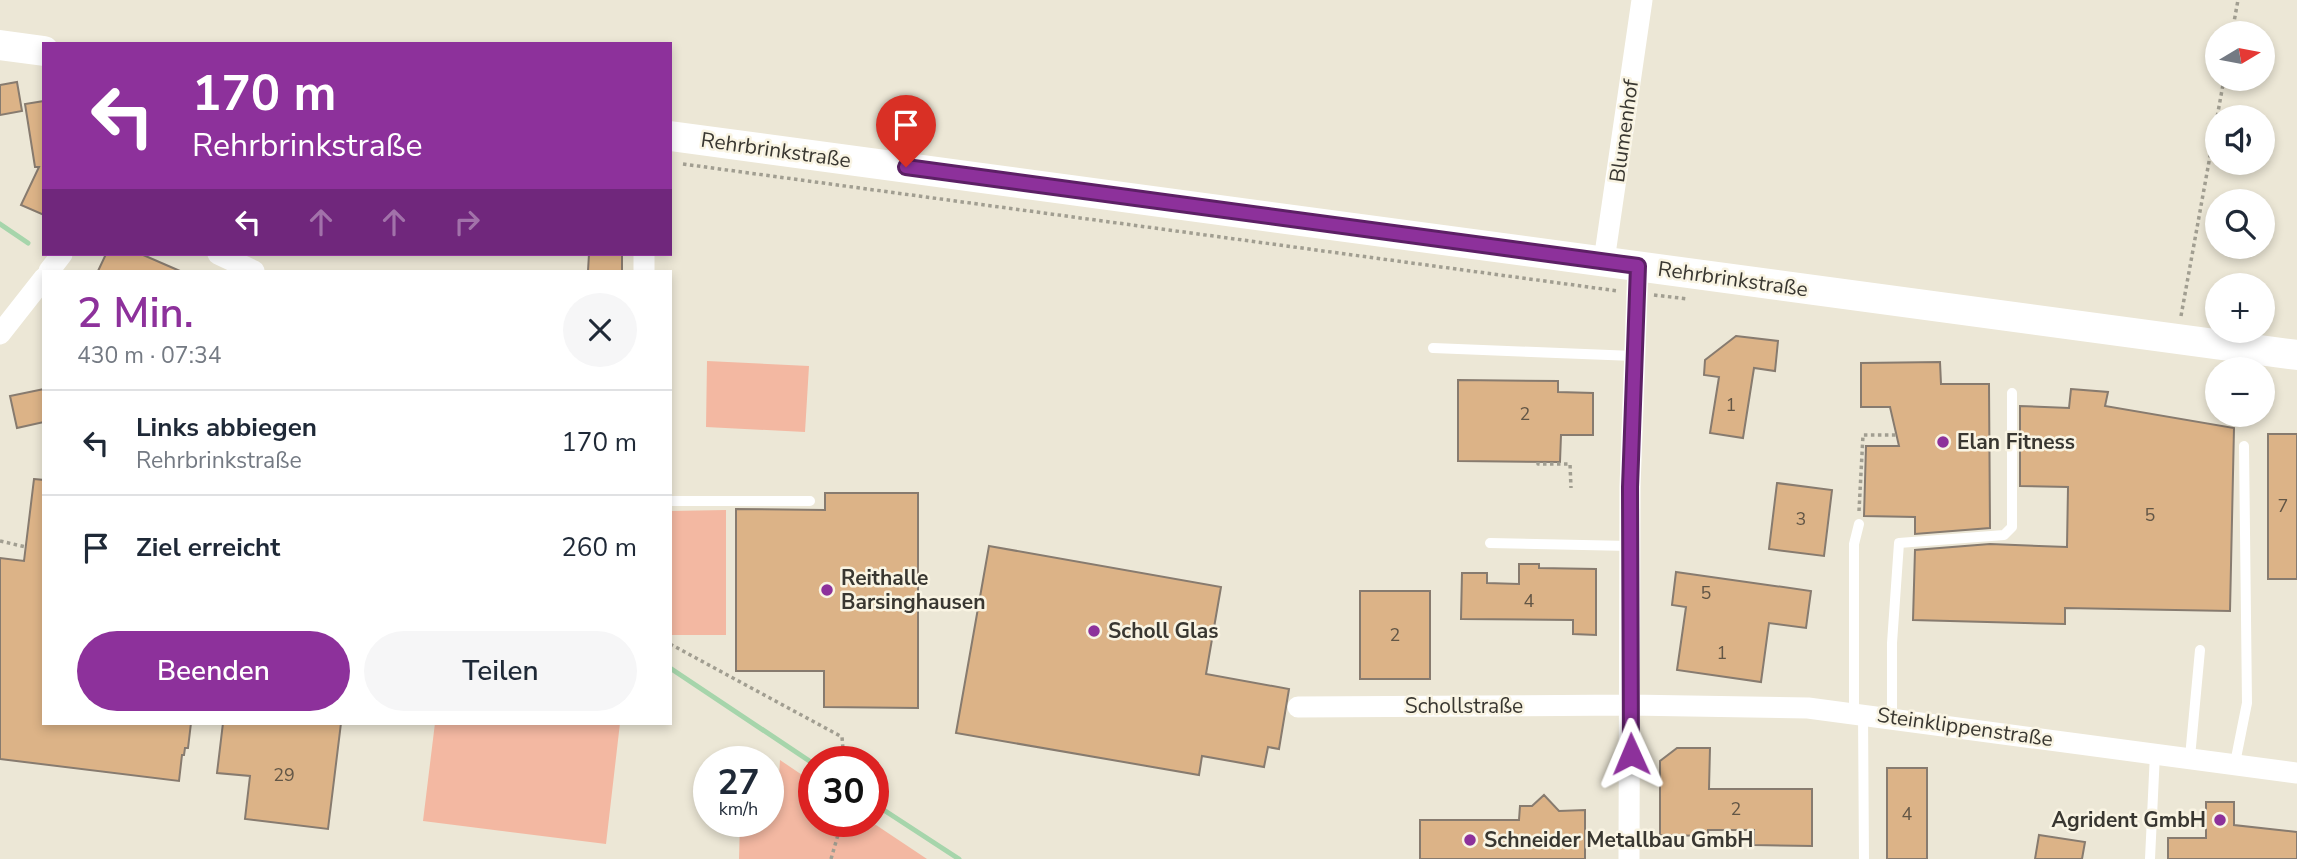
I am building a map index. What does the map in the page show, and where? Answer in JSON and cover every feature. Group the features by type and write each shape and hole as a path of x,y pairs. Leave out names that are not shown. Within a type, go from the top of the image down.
{"main road":[{"path":"0,45 42,51"},
{"name":"Rehrbrinkstraße","path":"675,149 1604,261 1637,280 2177,339 2297,355"}],"street":[{"name":"Blumenhof","path":"1604,261 1642,0"},
{"path":"50,270 60,256"},
{"path":"222,256 252,270"},
{"path":"1629,859 1630,547 1637,280"},
{"path":"0,334 42,281"},
{"name":"Steinklippenstraße","path":"1630,705 1808,708 1859,713 2297,773"},
{"name":"Schollstraße","path":"1298,707 1630,705"}],"lane":[{"path":"1433,348 1634,356"},
{"path":"1892,717 1892,643 1899,543 2004,536 2012,527 2012,393"},
{"path":"2235,763 2247,703 2244,446"},
{"path":"672,501 810,501"},
{"path":"1859,524 1854,544 1864,859"},
{"path":"1490,542 1630,547"},
{"path":"2190,757 2200,650"},
{"path":"2150,859 2155,752"}],"path":[{"path":"2234,21 2238,0"},
{"path":"2177,339 2222,91"},
{"path":"675,149 1637,280 1688,299"},
{"path":"1859,524 1863,435 1896,435"},
{"path":"1538,462 1570,464 1571,488"},
{"path":"0,541 26,547"},
{"path":"672,645 842,737 843,746"},
{"path":"831,859 837,837"}],"shaded area":[{"path":"707,361 809,366 805,432 706,427"},
{"path":"726,510 726,635 672,635 672,511"},
{"path":"435,725 620,725 606,844 423,821"},
{"path":"784,763 798,772 798,837 889,837 889,834 927,859 739,859 740,837 784,837"}],"building":[{"path":"17,82 22,111 0,115 0,85"},
{"path":"42,101 42,214 21,205 39,167 35,167 25,104"},
{"path":"105,256 146,256 178,270 98,270"},
{"path":"589,256 622,256 622,270 588,270"},
{"path":"1736,336 1778,341 1775,371 1754,368 1743,438 1710,433 1719,377 1704,375 1705,360"},
{"name":"Elan Fitness","path":"1940,362 1941,384 1989,384 1990,528 1915,534 1915,517 1864,516 1866,446 1899,446 1890,407 1861,407 1861,363"},
{"path":"1458,380 1558,381 1558,392 1593,393 1593,435 1561,435 1560,462 1458,461"},
{"path":"42,389 42,422 17,428 10,396"},
{"path":"2071,389 2108,392 2105,406 2205,423 2205,427 2234,428 2230,611 2065,608 2065,624 1913,620 1915,550 1990,544 2067,547 2068,487 2020,486 2020,406 2069,408"},
{"path":"2268,434 2297,434 2297,579 2268,579"},
{"path":"34,479 42,480 42,725 191,725 188,748 185,748 182,755 179,781 0,759 0,558 24,561"},
{"path":"1777,483 1832,490 1824,556 1769,549"},
{"name":"Reithalle Barsinghausen","path":"825,493 918,493 918,708 824,707 824,671 736,671 736,509 825,510"},
{"name":"Scholl Glas","path":"989,546 1221,587 1206,674 1289,689 1279,749 1268,747 1264,767 1202,756 1199,775 956,733"},
{"path":"1519,564 1539,564 1539,568 1596,569 1596,635 1573,634 1573,620 1461,619 1462,573 1487,573 1487,583 1519,584"},
{"path":"1676,572 1811,591 1806,628 1769,623 1761,682 1677,670 1686,607 1672,605"},
{"path":"1360,591 1430,591 1430,679 1360,679"},
{"path":"223,725 341,725 328,829 245,819 250,776 217,773"},
{"path":"1677,748 1710,748 1709,789 1812,789 1812,846 1754,845 1754,830 1708,830 1708,836 1660,835 1660,761"},
{"path":"1887,768 1927,768 1927,859 1887,859"},
{"path":"1544,795 1559,811 1585,810 1585,859 1420,859 1420,820 1519,820 1520,806 1532,806"},
{"path":"2206,802 2234,802 2234,825 2297,832 2297,859 2168,859 2168,838 2206,838"},
{"path":"2039,835 2085,842 2082,859 2035,859"}],"waterway":[{"path":"0,224 28,243"},
{"path":"672,669 798,753"},
{"path":"889,813 959,859"}],"place":[{"name":"Elan Fitness","path":"1943,442"},
{"name":"Reithalle Barsinghausen","path":"827,590"},
{"name":"Scholl Glas","path":"1094,631"},
{"name":"Agrident GmbH","path":"2220,820"},
{"name":"Schneider Metallbau GmbH","path":"1470,840"}],"route":[{"path":"906,167 1638,266 1630,487 1631,754"}]}
